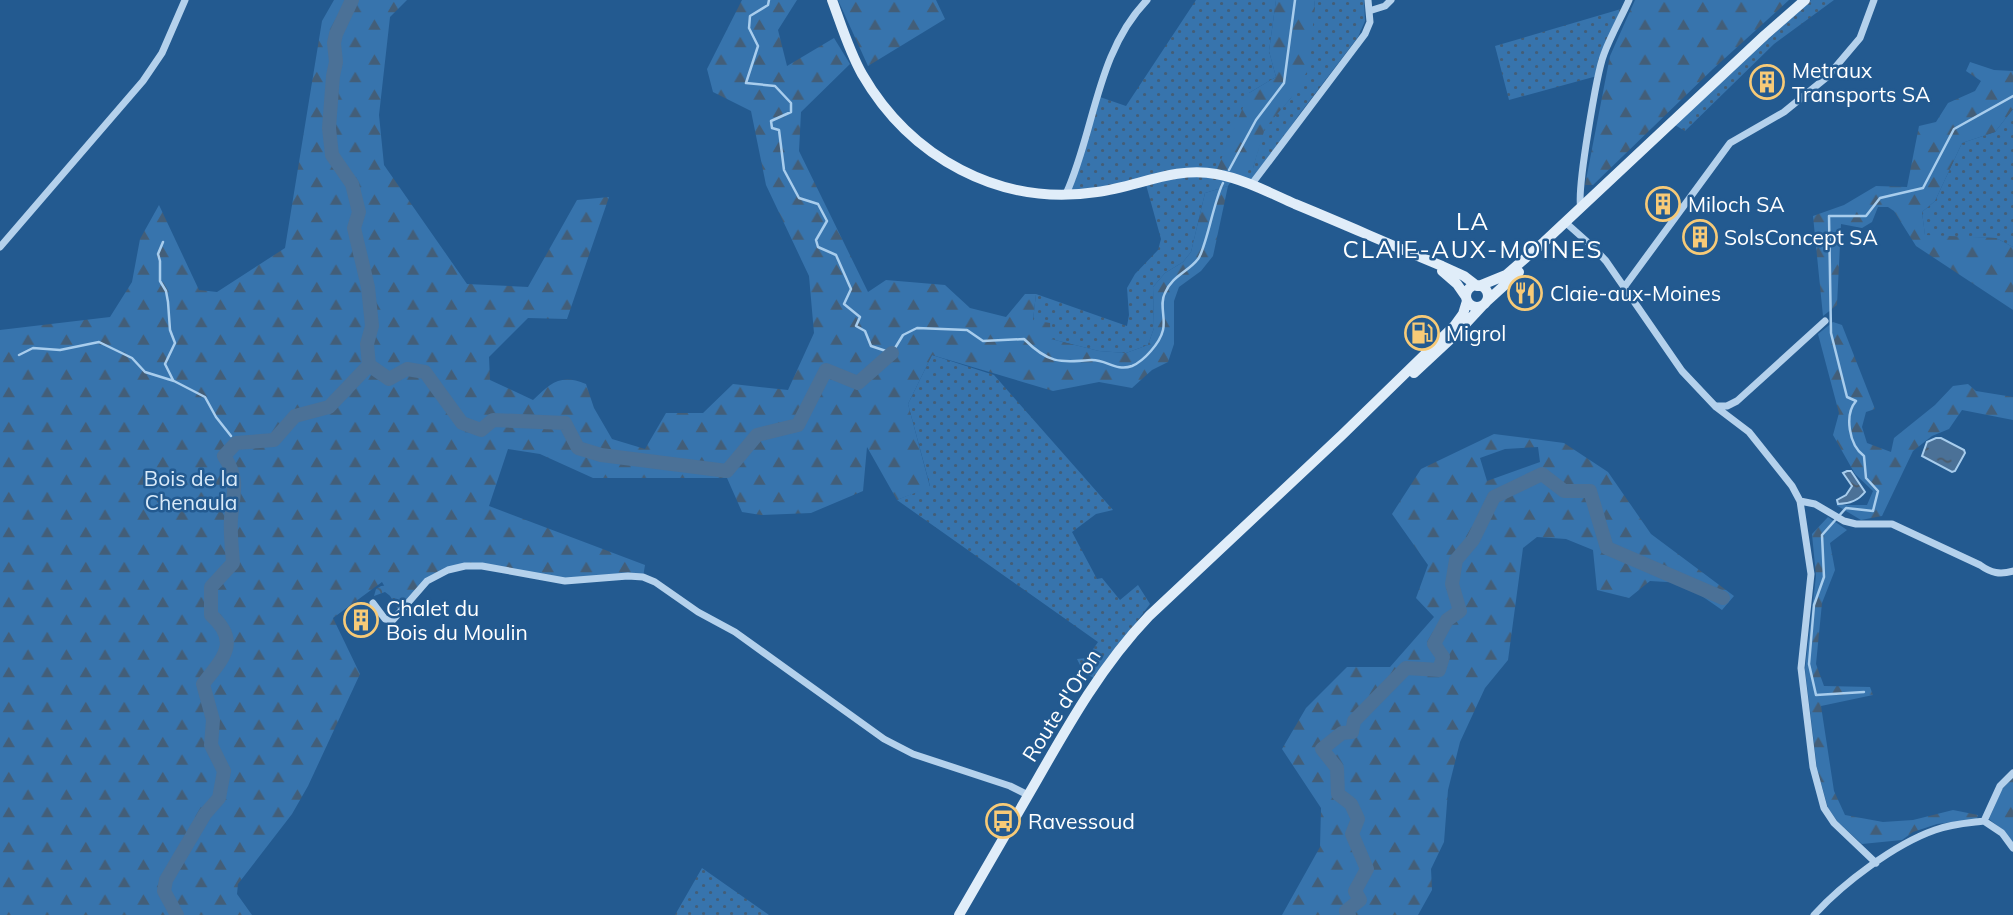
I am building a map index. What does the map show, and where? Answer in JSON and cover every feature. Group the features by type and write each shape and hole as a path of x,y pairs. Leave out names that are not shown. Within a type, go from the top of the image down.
{"main road":[{"path":"832,0 860,71 881,104 902,129 926,150 956,168 988,182 1022,191 1066,194 1099,192 1161,176 1189,172 1215,174 1251,185 1464,276 1487,292 1484,304"},
{"path":"1342,435 1461,319 1469,289 1506,275 1805,0"},
{"path":"1342,435 1423,364 1514,277 1544,242"},
{"path":"1424,258 1449,276 1475,307 1484,304"},
{"name":"Route d'Oron","path":"959,915 1094,684 1121,646 1149,616 1342,435"}],"street":[{"path":"0,247 143,81 162,53 185,0"},
{"path":"1066,194 1077,169 1104,73 1122,34 1147,0"},
{"path":"1251,185 1365,34 1370,22 1368,0"},
{"path":"1369,11 1385,6 1391,0"},
{"path":"1581,208 1579,202 1583,170 1604,55 1629,0"},
{"path":"1625,286 1730,143 1782,113 1827,76 1860,38 1874,0"},
{"path":"1565,222 1593,247 1625,286 1661,343 1698,390 1749,432 1792,486 1800,501 1811,574 1801,668 1813,768 1824,808 1829,816 1876,863"},
{"path":"1716,407 1737,401 1825,321"},
{"path":"1800,501 1815,505 1844,521 1856,524 1892,524 1990,572 2004,574 2013,571"},
{"path":"373,603 385,619 393,620 427,582 448,570 466,566 565,581 643,577 735,632 884,739 914,754 1010,786 1028,795"},
{"path":"1984,821 2000,786 2013,772"},
{"path":"1814,915 1841,887 1916,837 1939,828 1984,821 2002,833 2013,848"}],"green space":[{"name":"Bois de la Chenaula","path":"334,0 407,0 390,17 379,115 384,165 467,284 528,287 577,200 609,197 567,319 528,318 489,357 490,380 533,400 556,381 569,379 586,384 594,408 612,439 645,449 666,413 703,413 733,384 788,390 814,333 809,276 766,185 751,111 713,92 707,69 742,0 797,0 778,30 787,66 834,38 850,64 801,112 799,151 868,292 886,280 945,285 970,308 1006,317 1025,294 1036,294 1033,320 1050,323 1051,339 1099,351 1126,353 1148,345 1154,328 1153,287 1165,273 1183,262 1191,252 1205,193 1228,186 1213,256 1201,271 1179,287 1174,301 1174,344 1168,362 1152,370 1132,388 1099,382 1053,391 932,355 908,404 930,487 897,500 867,447 863,491 811,513 761,515 742,512 727,478 593,478 540,454 508,449 489,506 645,565 643,577 565,581 465,566 427,581 400,613 382,582 333,618 360,674 308,786 292,814 238,884 237,894 252,915 0,915 0,330 110,317 132,282 140,239 159,205 199,290 217,292 285,248 322,21"},
{"path":"838,0 936,0 945,19 868,66"},
{"path":"1196,0 1276,0 1269,51 1276,77 1249,93 1253,168 1264,128 1291,98 1315,7 1314,0 1364,0 1365,21 1358,37 1298,116 1251,185 1233,178 1228,186 1205,193 1191,252 1183,262 1165,273 1153,287 1154,328 1148,345 1126,353 1099,351 1051,339 1033,320 1036,294 1127,326 1127,288 1135,274 1158,250 1161,239 1145,181 1066,194 1097,96 1126,106"},
{"path":"1276,0 1314,0 1308,70 1291,98 1265,128 1253,168 1233,178 1215,174 1249,93 1276,77 1269,51"},
{"path":"1635,0 1789,0 1593,185 1585,185 1610,56"},
{"path":"1811,0 1834,0 1774,44 1685,131 1675,125"},
{"path":"1621,9 1600,55 1597,76 1509,100 1495,46"},
{"path":"1970,62 1994,70 2013,71 2013,109 1995,132 1962,143 1935,201 1922,212 1925,235 1996,238 2013,247 2013,310 1916,246 1894,211 1888,207 1878,207 1872,222 1862,228 1841,224 1837,305 1823,316 1813,216 1844,205 1876,186 1907,187 1919,126 1936,122 1948,103 1975,91 1981,81 1966,71"},
{"path":"2013,109 2013,247 1996,238 1925,236 1922,212 1935,201 1962,143 1995,132"},
{"path":"1833,322 1842,325 1875,409 1866,412 1862,427 1867,443 1891,452 1894,438 1935,405 1953,386 1968,384 1976,391 2013,397 2013,420 1962,410 1949,429 1932,436 1913,451 1882,516 1861,520 1836,505 1867,505 1873,491 1855,474 1833,435 1839,413 1818,334"},
{"path":"932,355 994,375 1113,510 1096,514 1072,532 1097,579 1102,578 1120,600 1138,585 1150,604 1094,678 1084,673 1077,659 1087,658 1098,642 897,500 930,486 908,404"},
{"path":"1494,434 1564,443 1608,472 1651,534 1734,596 1722,610 1683,583 1650,581 1629,598 1597,590 1593,550 1566,539 1537,537 1523,548 1508,660 1485,688 1460,742 1448,790 1444,842 1431,869 1432,890 1418,915 1282,915 1320,847 1321,808 1282,749 1306,708 1347,667 1390,667 1434,617 1416,598 1428,565 1392,514 1421,469","holes":["1538,447 1540,462 1487,481 1480,458 1505,449"]},
{"path":"1828,517 1847,530 1830,543 1835,570 1822,603 1816,664 1824,686 1870,687 1873,695 1821,706 1834,791 1845,815 1883,822 1913,820 1953,810 1978,815 1977,819 1937,824 1913,832 1902,840 1862,844 1838,822 1828,808 1817,768 1805,669 1816,576 1812,534"},
{"path":"390,585 399,592 398,598 385,592 374,596 376,589"},
{"path":"2013,778 2013,843 2004,831 1989,819 2002,789"},
{"path":"702,868 769,915 675,915"}],"water":[{"path":"1936,438 1964,450 1965,453 1955,471 1952,472 1922,456 1927,442"},
{"path":"1851,471 1865,492 1853,501 1838,504 1837,500 1846,495 1852,486 1843,473"}],"waterway":[{"path":"352,0 334,43 336,62 329,128 332,155 352,184 359,212 354,228 368,287 372,326 367,344 369,365"},
{"path":"769,0 768,5 750,16 749,28 758,46 746,83 775,86 791,103 791,112 771,121 772,128 779,130 784,170 799,198 818,204 827,221 816,240 818,247 836,255 851,289 844,304 860,317 856,326 865,331 871,346 892,353 903,335 917,328 967,330 983,341 1024,339 1040,353 1054,360 1096,360 1121,367 1137,364 1155,346 1161,335 1164,325 1163,302 1168,287 1201,254 1223,183"},
{"path":"1229,170 1256,120 1284,83 1295,0"},
{"path":"1864,692 1816,695 1809,664 1814,605 1824,577 1822,535 1846,508 1873,511 1878,491 1866,478 1864,456 1852,437 1849,422 1856,401 1847,397 1831,333 1829,216 1866,216 1880,198 1923,188 1954,129 2013,96"},
{"path":"163,242 158,254 160,281 166,291 170,330 175,343 165,364 173,380"},
{"path":"19,355 33,348 60,350 99,342 132,358 145,372 174,381 205,397 231,436"},
{"path":"177,915 164,891 166,880 205,814 219,798 224,771 211,745 213,720 203,684 226,650 225,634 211,615 211,587 233,563 231,524 234,480 224,456 236,443 274,440 295,416 329,407 369,365 389,379 407,369 425,372 462,423 481,430 493,420 565,423 578,448 601,455 727,471 757,435 798,425 826,370 858,383 892,353"},
{"path":"1349,915 1346,911 1360,900 1355,891 1367,869 1352,834 1358,819 1351,804 1338,794 1337,768 1322,749 1342,733 1352,732 1354,721 1406,668 1439,670 1443,657 1434,644 1447,620 1460,611 1452,584 1456,560 1473,540 1494,497 1542,474 1564,491 1590,491 1607,548 1723,598"}],"place":[{"name":"Metraux Transports SA","path":"1767,82"},
{"name":"Miloch SA","path":"1663,204"},
{"name":"SolsConcept SA","path":"1700,237"},
{"name":"Claie-aux-Moines","path":"1525,293"},
{"name":"Migrol","path":"1422,333"},
{"name":"Chalet du Bois du Moulin","path":"361,620"},
{"name":"Ravessoud","path":"1003,821"}],"district":[{"name":"LA CLAIE-AUX-MOINES","path":"1473,235"}]}
